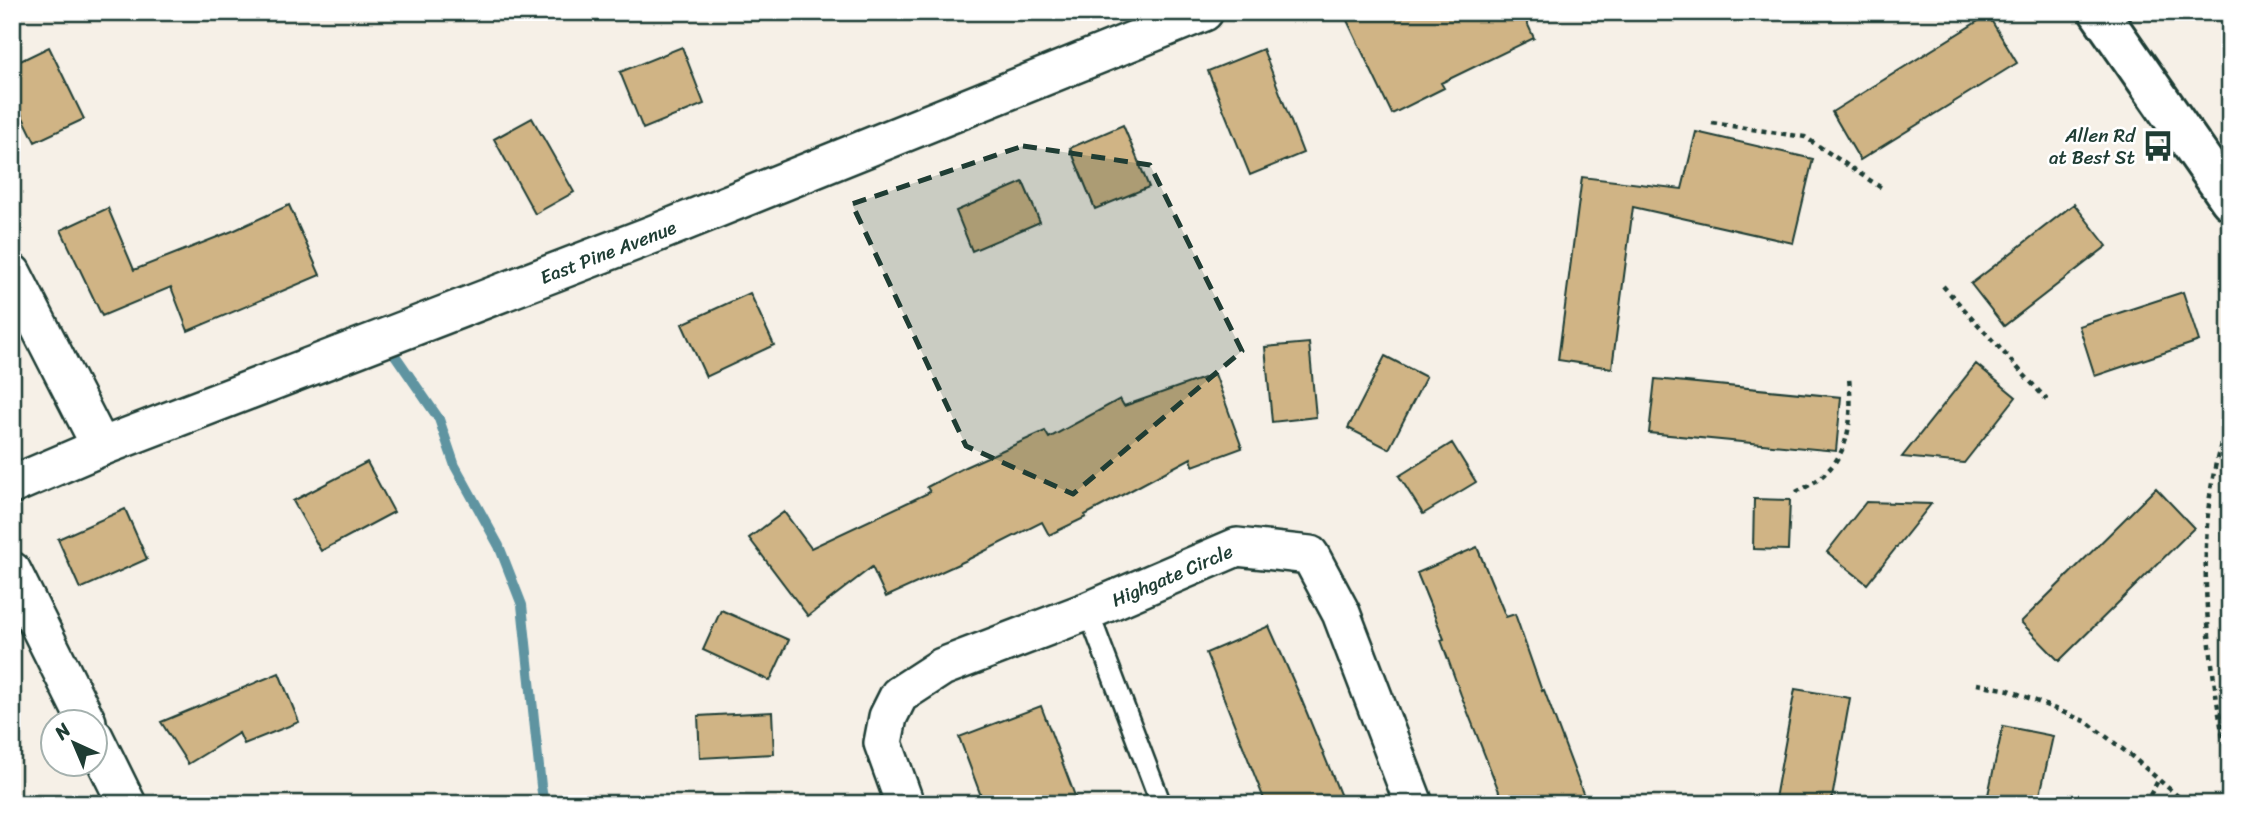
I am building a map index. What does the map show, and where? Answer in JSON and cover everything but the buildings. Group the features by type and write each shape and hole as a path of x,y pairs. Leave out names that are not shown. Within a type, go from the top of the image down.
{"street":[{"name":"East Pine Avenue","path":"12,485 101,447 642,239 1204,12"},
{"path":"2099,12 2230,200"},
{"path":"12,273 101,447"},
{"name":"Highgate Circle","path":"905,804 883,743 888,717 899,695 942,667 1088,611 1237,547 1310,555 1341,613 1414,804"},
{"path":"12,571 80,708"},
{"path":"108,765 128,804"}],"lane":[{"path":"1088,611 1161,804"}],"path":[{"path":"1712,123 1805,138 1883,189"},
{"path":"1943,286 2047,400"},
{"path":"1796,492 1826,472 1842,453 1852,419 1849,377"},
{"path":"2224,435 2212,474 2209,505 2208,616 2217,705 2228,764 2230,763"},
{"path":"1977,684 2009,690 2087,722 2187,804"},
{"path":"2145,804 2159,779"}],"highlighted area":[{"path":"1023,146 1150,165 1242,351 1073,494 966,446 852,204"}],"waterway":[{"path":"388,345 439,419 455,466 499,546 522,605 544,804"}],"place":[{"name":"Allen Rd at Best St","path":"2158,146"}]}
